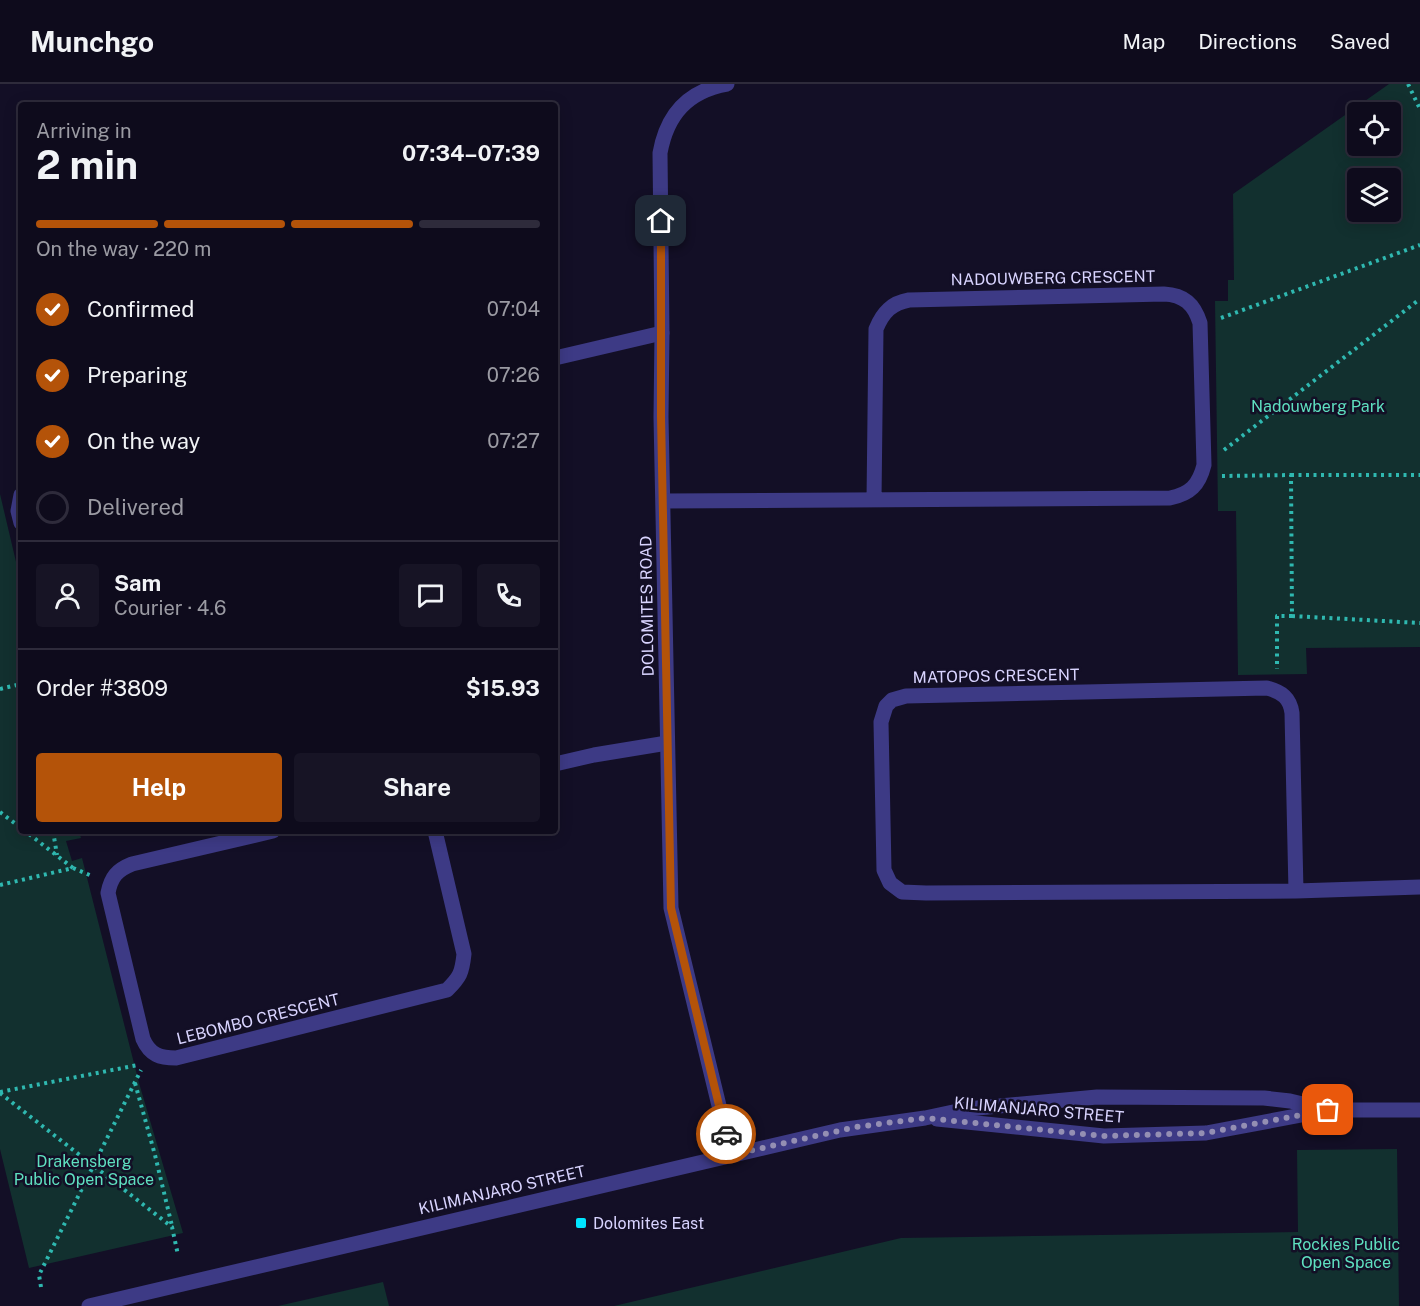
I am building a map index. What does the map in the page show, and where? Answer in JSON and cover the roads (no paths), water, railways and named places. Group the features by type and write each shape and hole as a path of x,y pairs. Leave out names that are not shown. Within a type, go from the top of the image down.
{"street":[{"name":"DOLOMITES ROAD","path":"727,84 700,92 676,112 663,138 660,153 661,417 671,908 731,1155"},
{"name":"NADOUWBERG CRESCENT","path":"1164,294 1183,298 1197,312 1200,323 1203,471 1191,490 1181,496 1170,498 874,500 876,328 888,308 898,302 1164,294"},
{"path":"558,357 662,333"},
{"path":"664,501 874,500"},
{"name":"MATOPOS CRESCENT","path":"1296,891 1292,713 1291,705 1286,697 1278,691 1267,688 898,696 886,706 881,722 884,870 890,883 902,892 1296,891 1420,887"},
{"path":"558,763 667,743"},
{"name":"LEBOMBO CRESCENT","path":"260,834 132,864 112,877 108,893 143,1039 147,1049 155,1055 176,1058 447,990 459,978 464,954 436,834"},
{"name":"KILIMANJARO STREET","path":"99,1305 848,1128 925,1118 967,1109 1097,1096 1264,1098 1290,1101 1328,1110"},
{"name":"KILIMANJARO STREET","path":"925,1118 1104,1136 1206,1133 1328,1110 1420,1110"}],"place":[{"name":"Dolomites East","path":"581,1223"}],"park label":[{"name":"Nadouwberg Park","path":"1318,406"},
{"name":"Drakensberg Public Open Space","path":"84,1170"},
{"name":"Rockies Public Open Space","path":"1346,1253"}]}
